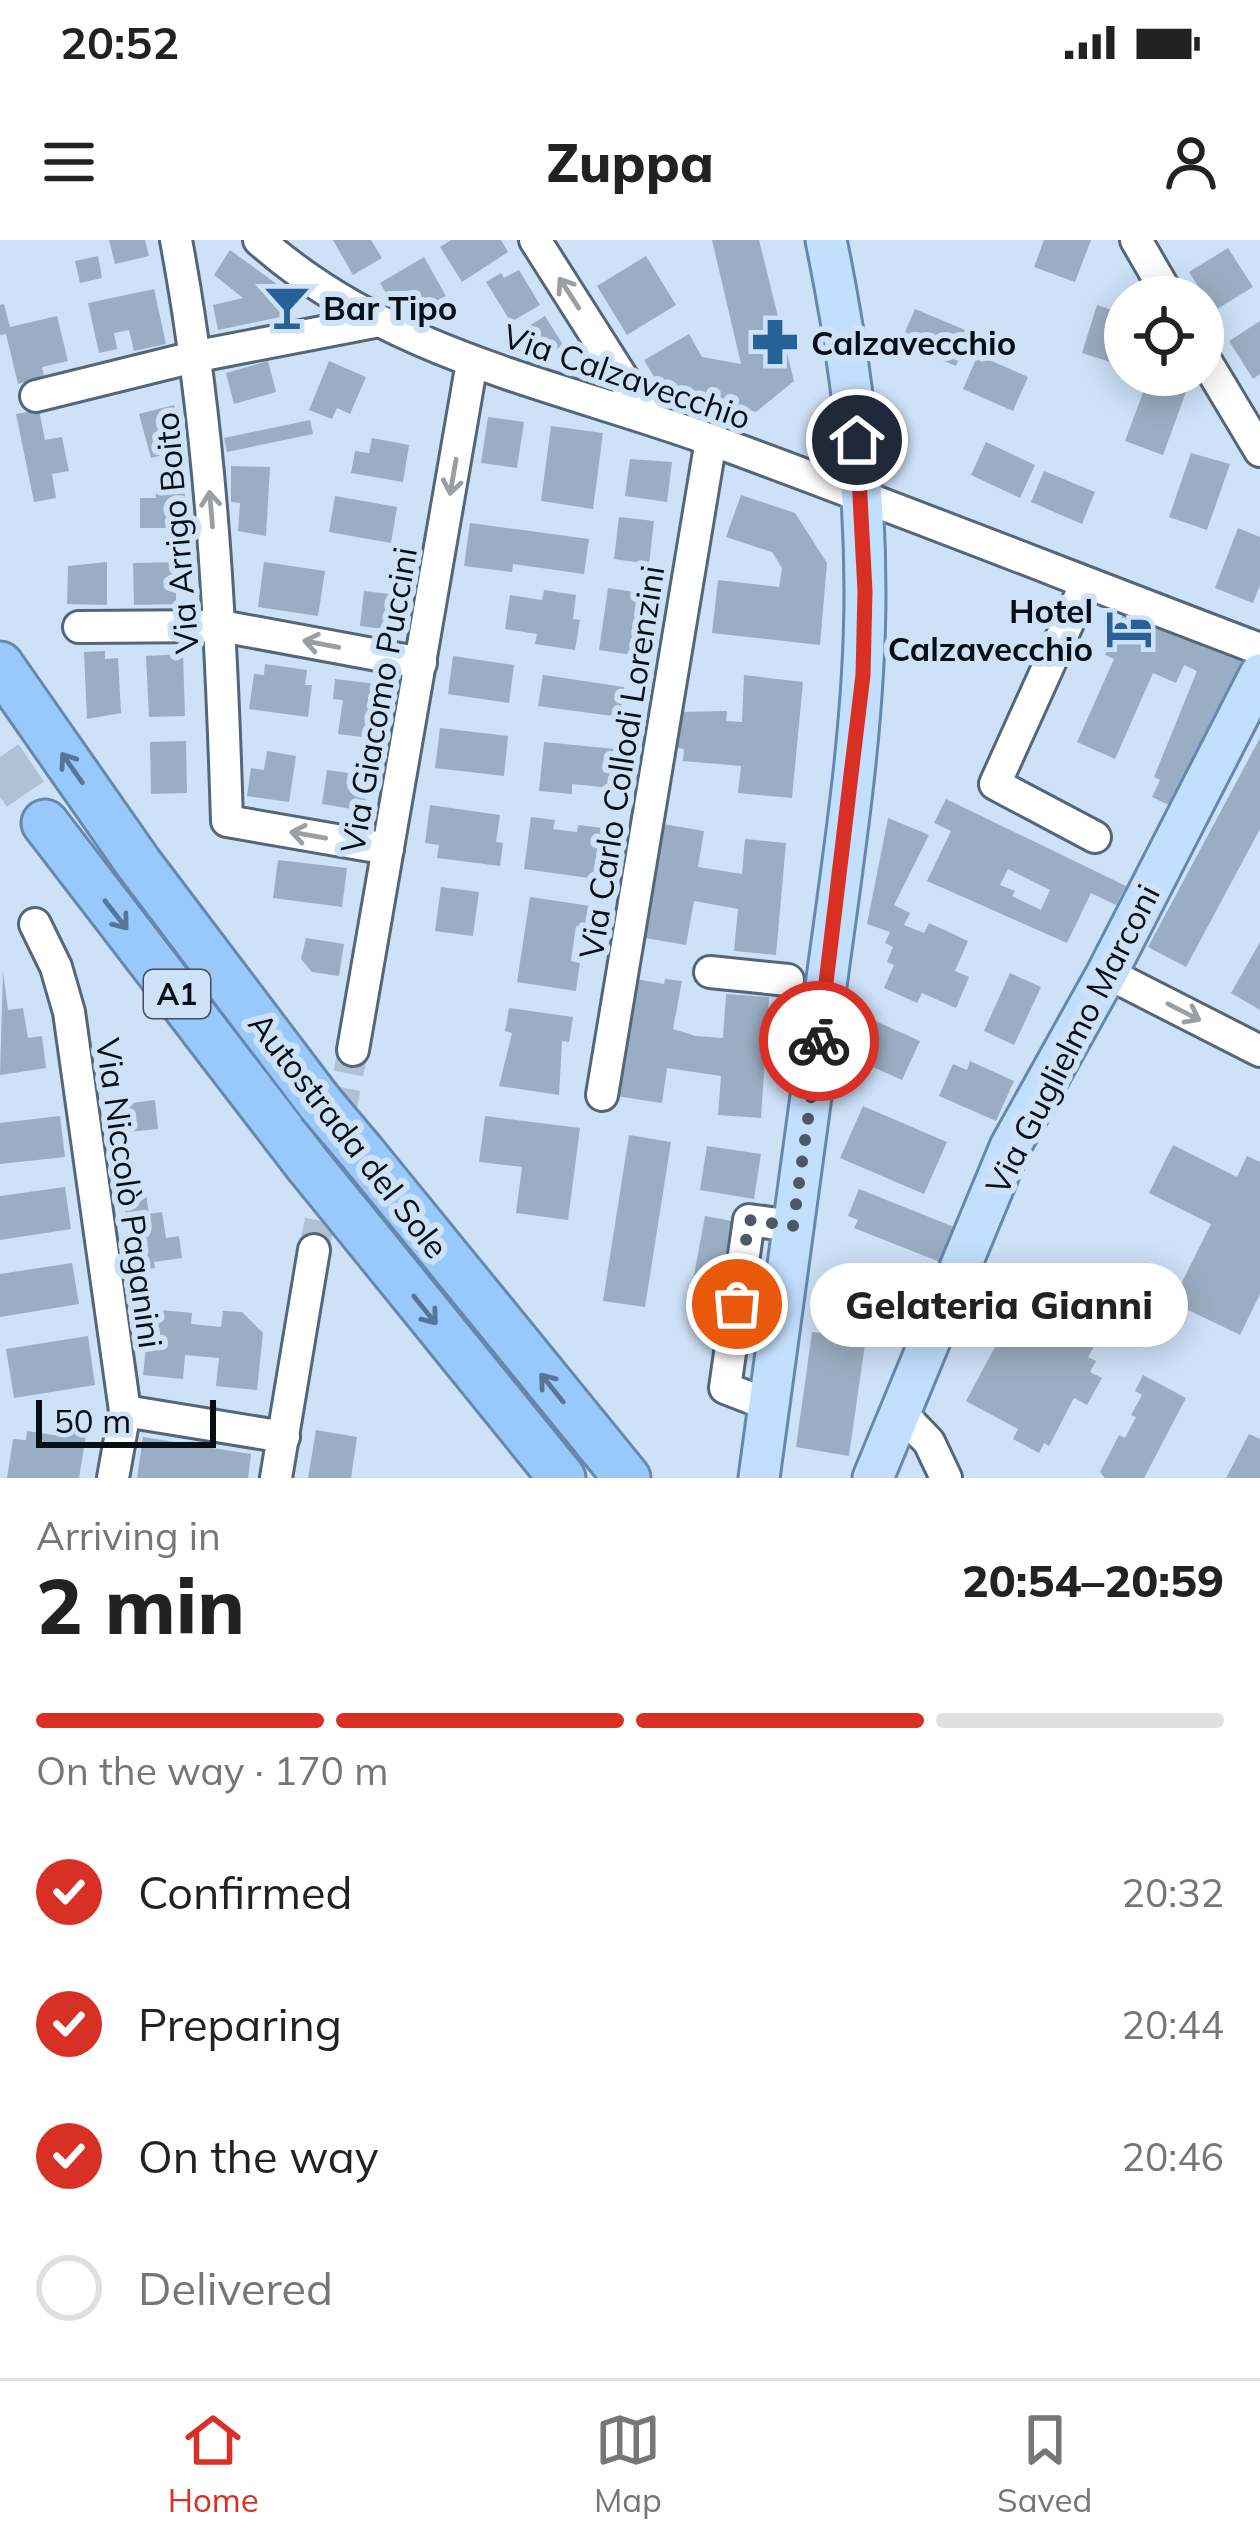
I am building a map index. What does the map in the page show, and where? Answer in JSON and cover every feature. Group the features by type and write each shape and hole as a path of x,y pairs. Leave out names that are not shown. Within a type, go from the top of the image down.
{"highway":[{"name":"Autostrada del Sole","path":"0,665 139,864 320,1102 627,1478"},
{"name":"Autostrada del Sole","path":"45,823 308,1165 562,1478"}],"main road":[{"path":"759,1478 863,675 861,498 844,331 826,240"},
{"name":"Via Guglielmo Marconi","path":"873,1478 1010,1147 1108,974 1256,689"}],"street":[{"name":"Via Arrigo Boito","path":"176,240 197,356 221,626 227,821 388,849"},
{"name":"Via Calzavecchio","path":"259,240 374,322 472,362 711,440 1260,649"},
{"path":"535,240 648,418"},
{"path":"1136,240 1157,276"},
{"path":"36,396 197,356 374,322"},
{"name":"Via Giacomo Puccini","path":"353,1050 472,362"},
{"path":"1224,391 1260,451"},
{"name":"Via Carlo Collodi Lorenzini","path":"602,1095 711,440"},
{"path":"1086,583 995,784 1095,838"},
{"path":"79,627 221,626 421,662"},
{"name":"Via Niccolò Paganini","path":"35,924 56,967 68,1012 125,1411 113,1478"},
{"path":"710,972 788,980"},
{"path":"1108,974 1260,1051"},
{"path":"276,1478 314,1250"},
{"path":"125,1411 284,1437"},
{"path":"902,1414 929,1442 946,1478"}],"building":[{"path":"109,240 145,240 149,256 115,264"},
{"path":"333,240 371,240 382,258 353,275"},
{"path":"451,240 501,240 508,252 462,282 440,247"},
{"path":"712,240 759,240 794,381 756,412 660,387 644,360 689,334 702,357 741,364"},
{"path":"1044,240 1091,240 1075,282 1034,267"},
{"path":"1228,248 1253,287 1224,305 1224,276 1192,276 1189,272"},
{"path":"230,250 292,295 292,311 218,330 213,305 243,298 214,275"},
{"path":"98,256 102,278 80,283 75,261"},
{"path":"646,256 676,305 627,335 597,286"},
{"path":"424,257 446,296 417,312 406,293 391,301 380,283"},
{"path":"519,270 540,305 511,322 486,282"},
{"path":"154,289 166,344 134,351 129,330 114,333 117,349 99,353 88,303"},
{"path":"4,304 10,327 57,316 68,361 42,367 44,377 18,384 6,334 0,335 0,305"},
{"path":"1097,305 1104,307 1104,360 1082,353"},
{"path":"915,309 970,332 956,366 900,343"},
{"path":"545,316 563,345 545,357 537,344 521,353 511,337"},
{"path":"1260,321 1260,374 1253,379 1229,341"},
{"path":"985,358 1028,377 1013,411 963,389 976,359 983,362"},
{"path":"268,361 276,392 234,404 226,373"},
{"path":"329,361 366,377 350,414 337,408 332,419 309,410"},
{"path":"1142,396 1185,396 1163,455 1125,441"},
{"path":"174,405 186,449 151,458 139,414"},
{"path":"39,410 45,440 62,437 69,471 52,474 56,498 34,502 16,414"},
{"path":"488,417 524,422 517,468 481,463"},
{"path":"310,420 313,434 227,452 224,438"},
{"path":"551,426 603,433 593,509 541,501"},
{"path":"372,438 409,445 403,482 351,473 355,451 369,453"},
{"path":"986,442 1035,465 1020,498 971,475"},
{"path":"1191,453 1230,464 1207,530 1169,517"},
{"path":"630,459 672,462 667,502 625,496"},
{"path":"231,466 270,467 266,536 238,531 240,503 231,502"},
{"path":"1044,471 1095,492 1082,524 1031,502"},
{"path":"156,480 185,481 185,528 140,528 140,498 156,498"},
{"path":"741,495 795,513 827,563 820,645 712,633 718,580 779,587 782,568 772,552 726,537"},
{"path":"335,496 397,507 391,543 329,532"},
{"path":"619,517 654,521 649,564 614,559"},
{"path":"470,523 589,539 584,574 513,564 512,572 464,566"},
{"path":"1238,528 1260,537 1260,585 1253,603 1215,588"},
{"path":"107,562 107,605 67,604 68,566"},
{"path":"187,562 187,587 176,587 176,604 134,605 133,563"},
{"path":"264,562 325,571 318,616 258,607"},
{"path":"608,588 641,593 632,655 599,650"},
{"path":"544,590 576,595 573,619 580,620 575,650 535,644 537,634 505,629 510,595 542,600"},
{"path":"364,591 397,595 392,630 360,626"},
{"path":"1125,610 1242,659 1179,799 1169,805 1152,797 1160,780 1154,777 1197,671 1184,665 1176,683 1153,673 1115,759 1077,742 1114,659 1105,655"},
{"path":"105,651 105,659 118,658 121,713 87,719 84,652"},
{"path":"183,654 185,716 149,717 146,656"},
{"path":"453,656 514,665 509,703 448,694"},
{"path":"265,664 307,670 305,685 312,685 308,717 249,709 254,674 264,675"},
{"path":"543,675 624,687 620,717 538,706"},
{"path":"744,675 803,682 792,798 738,793 741,766 683,761 684,749 677,748 680,712 727,711 726,721 742,722"},
{"path":"335,679 385,685 380,726 371,725 370,738 338,734 343,700 333,699"},
{"path":"440,728 508,736 504,776 435,768"},
{"path":"1260,738 1260,829 1186,967 1148,947"},
{"path":"186,741 187,793 151,794 150,742"},
{"path":"544,742 615,749 611,788 572,784 572,794 539,791"},
{"path":"267,751 296,756 289,802 247,796 251,768 264,770"},
{"path":"327,770 369,776 364,811 322,804"},
{"path":"946,799 1126,886 1116,905 1091,893 1067,943 927,881 951,831 934,823","holes":["1008,869 1050,890 1041,910 1000,885"]},
{"path":"430,805 500,815 496,842 503,843 500,866 437,858 439,845 425,843"},
{"path":"531,817 555,820 553,829 603,828 596,879 524,869"},
{"path":"888,818 929,835 894,905 910,913 904,925 924,933 929,923 968,941 955,971 969,977 956,1008 922,993 917,1003 884,988 894,965 887,962 893,947 885,943 890,932 867,924"},
{"path":"663,824 704,831 698,867 742,874 745,839 786,843 776,955 734,951 738,909 694,901 686,945 645,938"},
{"path":"278,860 347,868 342,907 273,898"},
{"path":"441,887 479,892 473,936 435,931"},
{"path":"530,897 590,906 587,928 576,926 571,961 580,963 576,991 517,982"},
{"path":"306,938 344,944 339,976 312,972 301,959"},
{"path":"1260,942 1260,1010 1231,993"},
{"path":"3,971 8,1010 23,1008 28,1038 42,1036 46,1068 0,1075"},
{"path":"1010,973 1041,987 1014,1045 984,1031"},
{"path":"636,979 664,984 665,979 682,981 673,1029 696,1036 723,1038 726,994 769,997 761,1118 718,1115 721,1076 667,1068 662,1103 616,1096"},
{"path":"509,1008 573,1017 569,1042 562,1041 559,1095 499,1086 512,1033 505,1031"},
{"path":"864,1016 920,1041 902,1080 846,1055"},
{"path":"970,1061 1014,1081 996,1121 939,1096 953,1064 967,1070"},
{"path":"155,1100 158,1129 127,1132 124,1104"},
{"path":"863,1106 947,1142 924,1194 840,1158"},
{"path":"60,1116 65,1157 0,1164 0,1123"},
{"path":"485,1116 580,1128 568,1220 516,1213 522,1167 479,1162"},
{"path":"629,1135 671,1142 645,1307 603,1301"},
{"path":"1173,1145 1237,1177 1247,1156 1260,1162 1260,1294 1240,1335 1178,1305 1183,1294 1177,1292 1211,1224 1149,1193"},
{"path":"707,1146 761,1154 754,1199 700,1190"},
{"path":"65,1187 71,1229 0,1240 0,1196"},
{"path":"145,1187 149,1214 162,1212 166,1238 179,1236 182,1258 154,1262 155,1268 140,1270 136,1246 130,1247 122,1190"},
{"path":"859,1189 954,1227 940,1262 854,1228 858,1220 848,1216"},
{"path":"705,1216 743,1223 726,1309 689,1302"},
{"path":"72,1263 79,1304 0,1317 0,1274"},
{"path":"849,1278 891,1281 883,1323 855,1321 855,1329 843,1327"},
{"path":"150,1309 192,1313 191,1324 221,1327 223,1311 242,1312 263,1333 257,1390 216,1386 219,1358 185,1355 183,1379 143,1375"},
{"path":"1012,1315 1066,1345 1073,1333 1095,1345 1088,1357 1096,1361 1090,1372 1102,1378 1087,1405 1074,1398 1049,1446 1044,1443 1039,1453 1013,1439 1018,1429 966,1401"},
{"path":"812,1332 866,1337 849,1456 796,1447"},
{"path":"88,1336 95,1385 14,1398 6,1349"},
{"path":"1143,1375 1186,1398 1144,1478 1105,1478 1100,1472 1119,1435 1125,1438 1136,1417 1131,1415 1142,1395 1135,1391"},
{"path":"62,1426 87,1429 79,1478 7,1478 13,1439 26,1440 27,1431 60,1436"},
{"path":"316,1430 357,1437 351,1478 308,1478"},
{"path":"1249,1434 1260,1439 1260,1478 1226,1478"},
{"path":"143,1437 251,1454 248,1478 137,1478"}],"tunnel":[{"path":"0,757 45,823"},
{"path":"314,1250 353,1050"}],"way so far":[{"path":"737,1304 749,1220 793,1226 819,1041"}],"place":[{"name":"Bar Tipo","path":"287,307"},
{"name":"Calzavecchio","path":"775,342"},
{"name":"Hotel Calzavecchio","path":"1129,629"},
{"name":"Gelateria Gianni","path":"737,1304"}],"route":[{"path":"819,1041 863,675 865,591 857,440"}]}
